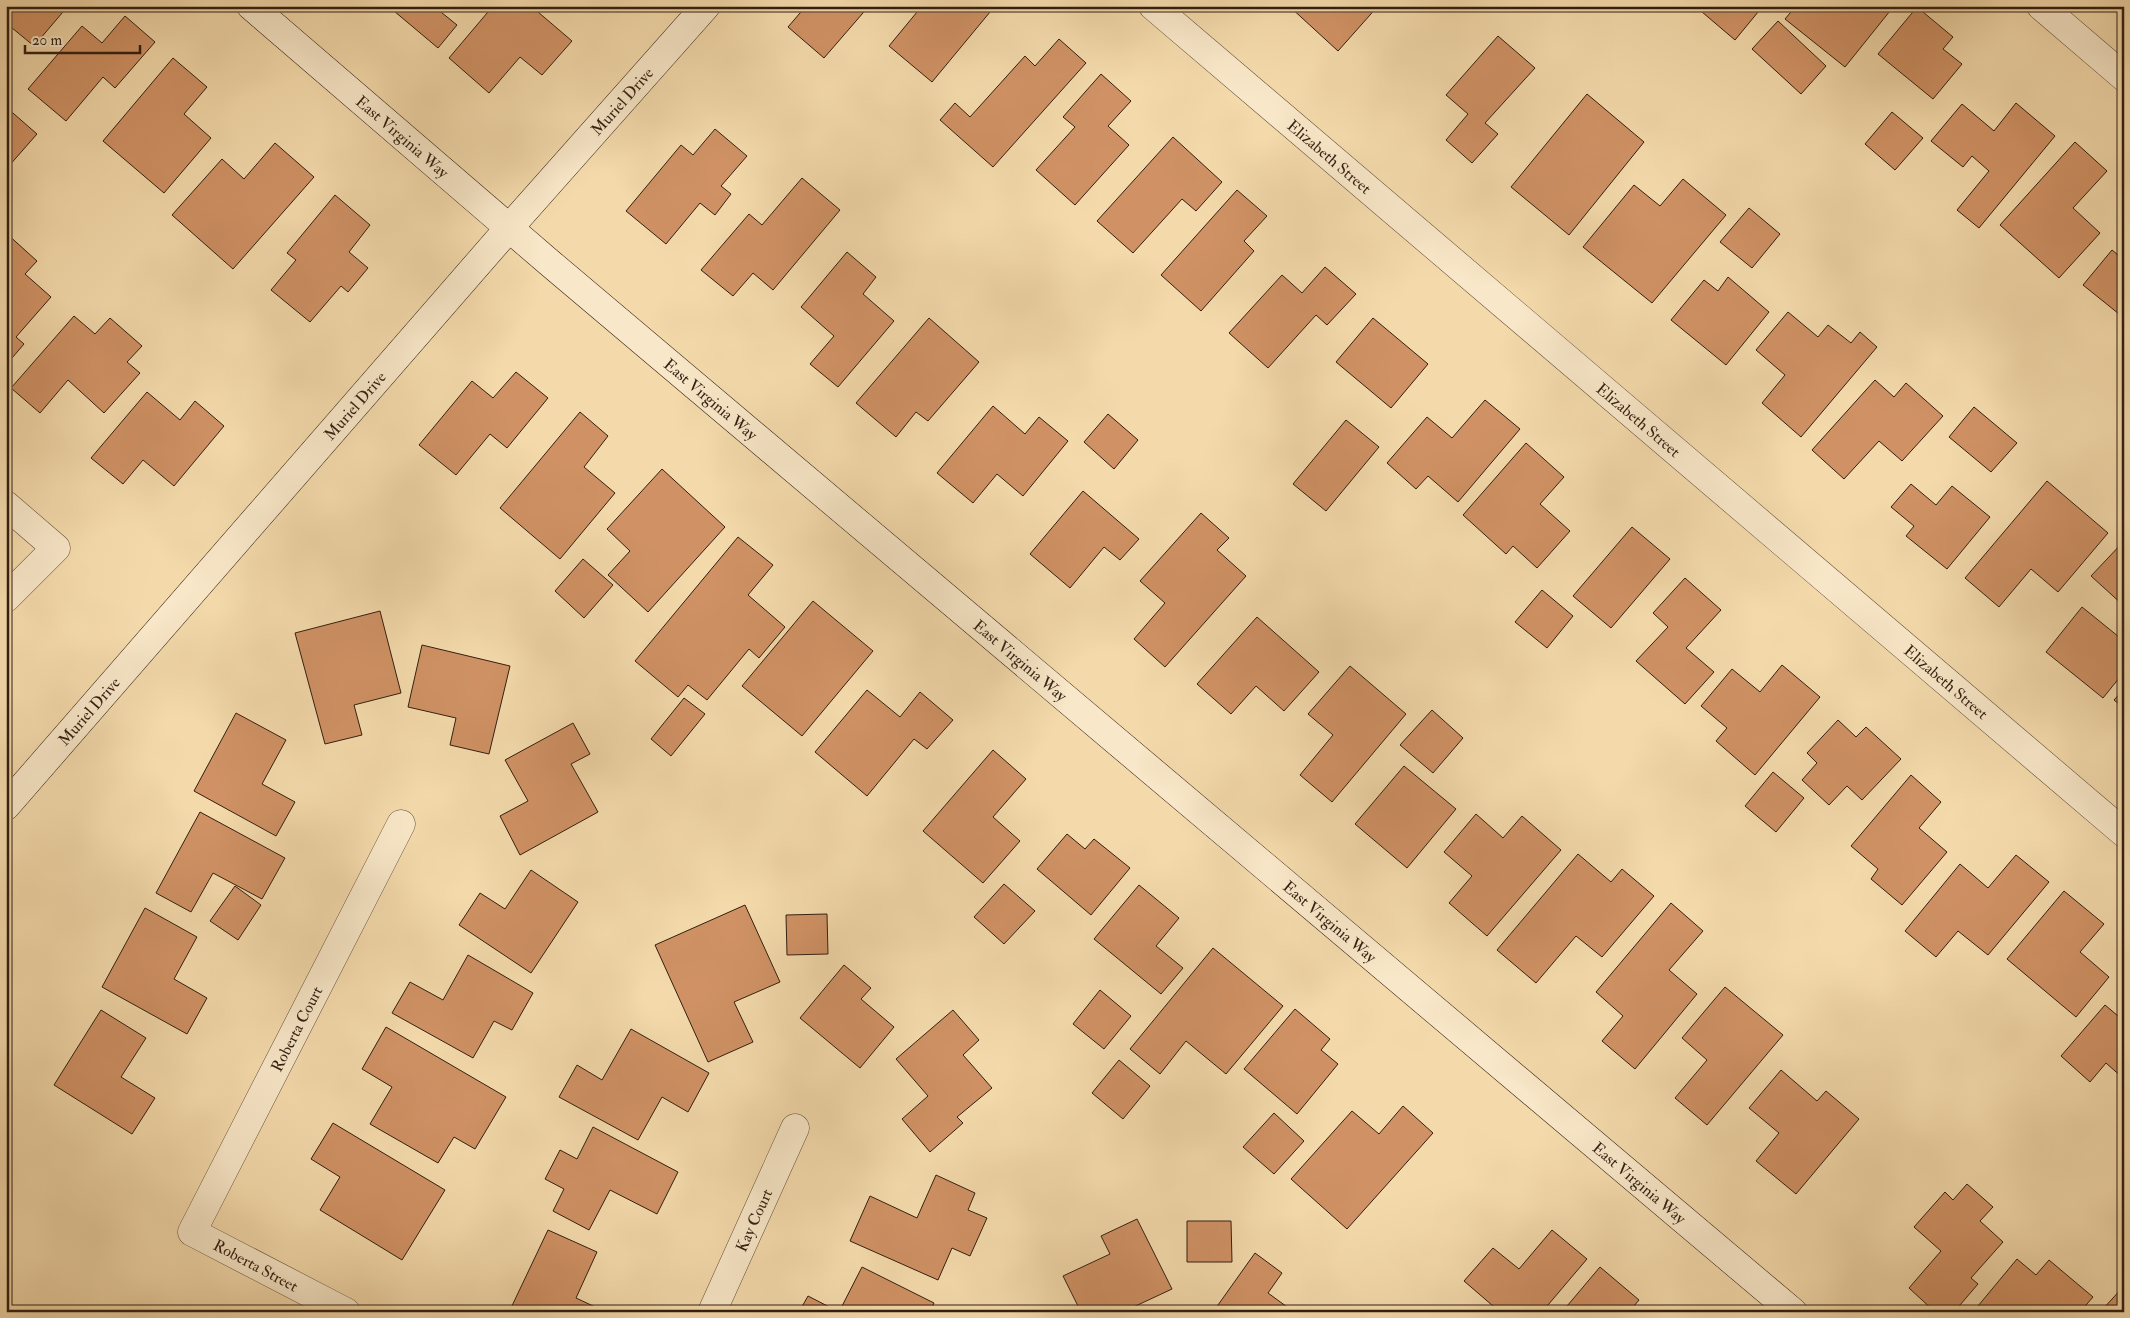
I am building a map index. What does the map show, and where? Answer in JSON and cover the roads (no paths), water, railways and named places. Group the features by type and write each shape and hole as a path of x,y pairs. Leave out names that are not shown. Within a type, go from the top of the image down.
{"street":[{"name":"East Virginia Way","path":"251,6 508,228 1793,1312"},
{"name":"Muriel Drive","path":"6,806 508,228 706,6"},
{"name":"Elizabeth Street","path":"1153,6 2124,833"},
{"path":"2041,6 2124,77"},
{"path":"6,505 56,548 6,598"},
{"name":"Roberta Court","path":"192,1232 401,824"},
{"name":"Kay Court","path":"712,1312 795,1128"},
{"name":"Roberta Street","path":"192,1232 346,1312"}]}
